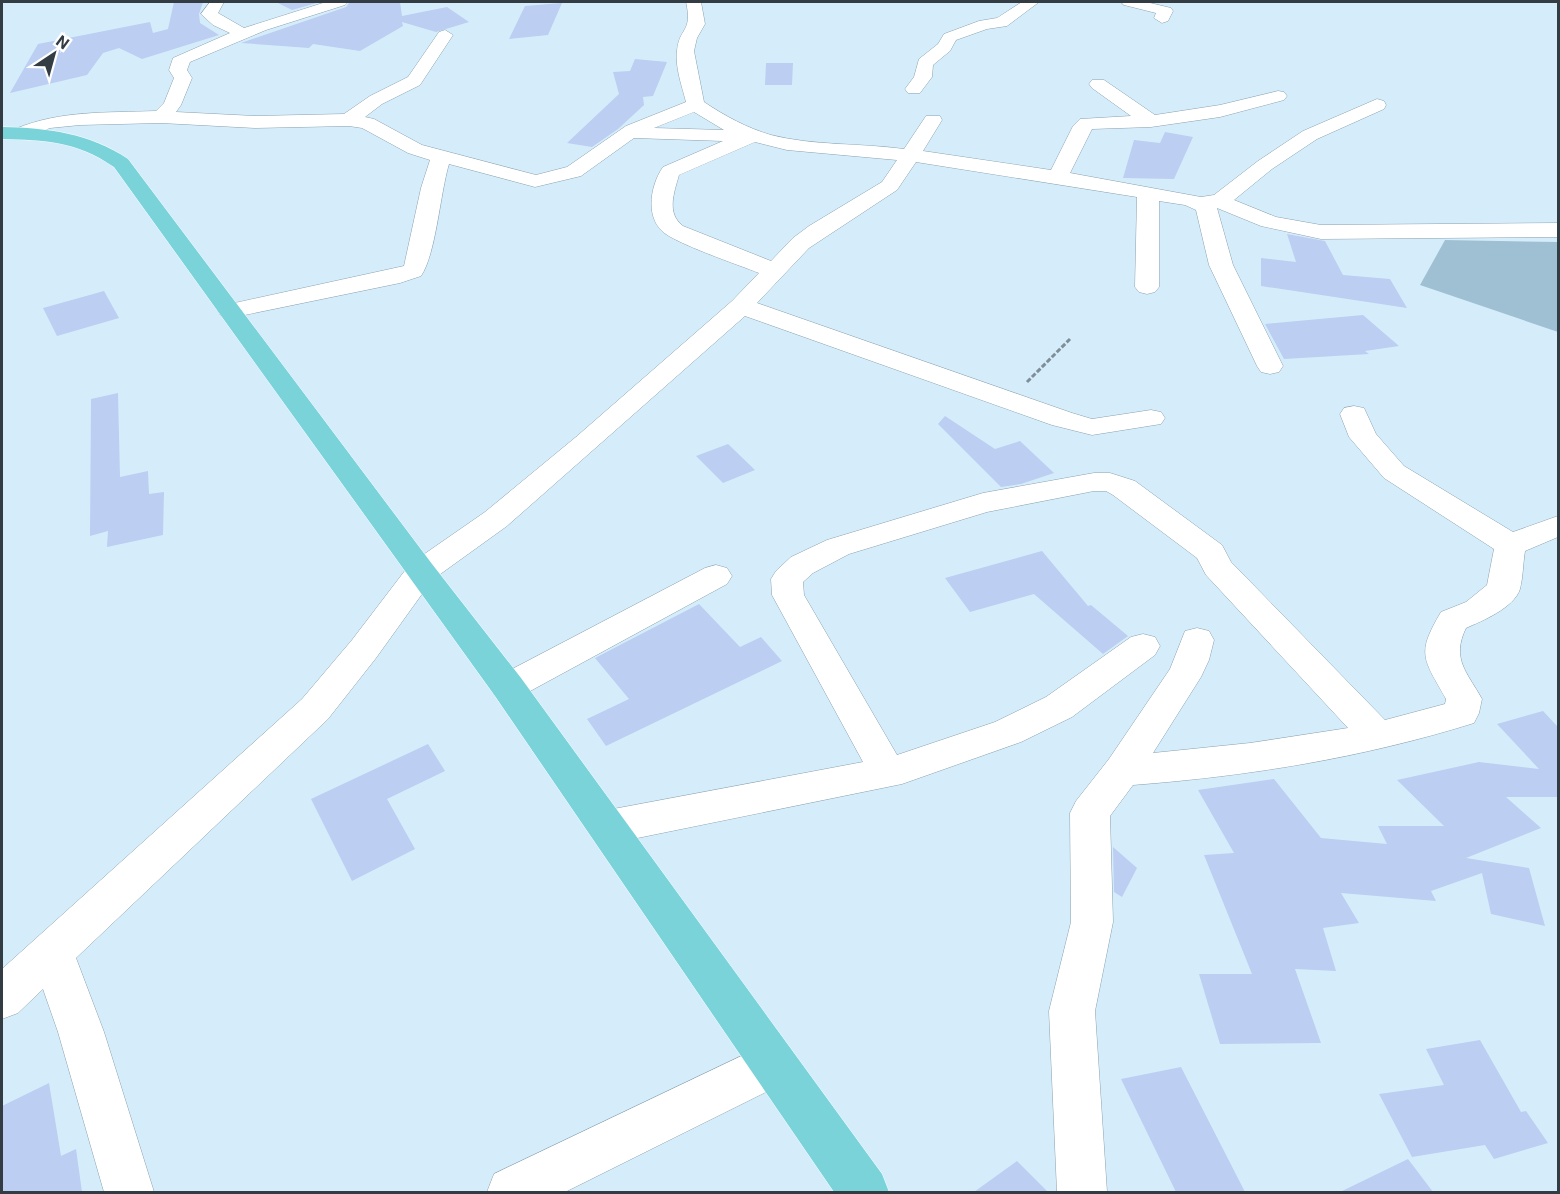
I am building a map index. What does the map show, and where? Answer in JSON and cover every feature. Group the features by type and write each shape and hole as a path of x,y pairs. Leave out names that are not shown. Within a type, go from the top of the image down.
{"main road":[{"path":"12,133 82,141 103,149 122,163 421,572 508,687 864,1192"}],"street":[{"path":"217,2 209,14 219,22 243,33"},
{"path":"161,117 172,105 183,78 178,70 179,62 198,51 243,33 340,2"},
{"path":"694,2 698,27 686,45 686,52 688,75 696,105 721,123 753,136 788,146 866,150 1058,177 1210,202 1289,229 1310,231 1558,230"},
{"path":"914,89 923,78 925,63 944,47 950,37 985,24 1001,23 1031,2"},
{"path":"1129,2 1165,11 1162,18"},
{"path":"349,120 376,100 414,81 445,35"},
{"path":"1098,84 1151,121"},
{"path":"1058,177 1083,126 1087,123 1151,121 1220,111 1278,96"},
{"path":"12,133 46,123 80,119 161,117 255,122 349,120 366,123 415,149 535,181 574,172 628,134 648,123 696,105"},
{"path":"1270,366 1221,265 1206,207 1210,202 1310,135 1377,105"},
{"path":"2,998 315,709 364,649 421,572 496,519 741,306 773,270 817,231 890,186 933,120"},
{"path":"628,134 753,136"},
{"path":"753,136 670,171 660,206 667,226 675,231 773,270"},
{"path":"230,311 400,276 413,271 417,264 431,188 441,157"},
{"path":"1147,287 1149,193"},
{"path":"741,306 1062,419 1092,427 1151,418"},
{"path":"1354,414 1363,437 1394,472 1510,545"},
{"path":"888,773 788,595 787,579 802,565 838,547 983,503 1094,482 1110,482 1125,488 1211,552 1217,567 1377,735"},
{"path":"1510,545 1558,526"},
{"path":"1122,770 1206,765 1323,746 1425,725 1461,713 1464,699 1446,668 1441,645 1453,620 1478,610 1503,590 1510,545"},
{"path":"508,687 716,576"},
{"path":"1082,1192 1072,1011 1092,922 1090,813 1122,770 1183,677 1192,660 1197,640"},
{"path":"608,827 888,773 1008,732 1059,707 1143,646"},
{"path":"52,952 81,1032 129,1192"},
{"path":"512,1192 773,1064"}],"path":[{"path":"1009,399 1070,339"}],"shaded area":[{"path":"1445,240 1558,242 1558,332 1420,285"}],"building":[{"path":"174,2 203,2 199,14 200,23 219,35 142,59 119,48 103,53 87,75 10,93 38,44 150,22 153,33 168,29"},
{"path":"276,2 320,2 292,10"},
{"path":"350,2 400,2 402,16 447,7 469,22 436,32 402,22 403,26 360,51 313,44 309,48 241,43 346,7"},
{"path":"562,3 548,35 509,39 525,6"},
{"path":"635,59 667,62 653,96 643,97 644,105 618,129 592,147 567,143 619,94 613,72 630,71"},
{"path":"766,63 793,63 792,85 765,85"},
{"path":"1165,132 1193,137 1174,179 1123,178 1134,140 1160,143"},
{"path":"1287,234 1325,241 1343,275 1390,279 1407,308 1261,286 1261,258 1296,262"},
{"path":"104,291 119,318 57,336 43,308"},
{"path":"1363,315 1399,346 1365,351 1369,354 1284,359 1265,324"},
{"path":"118,393 120,477 148,471 149,494 164,492 163,535 107,547 108,531 90,536 91,399"},
{"path":"945,416 995,449 1020,441 1054,473 1021,484 1001,487 938,424"},
{"path":"728,444 755,470 723,483 696,456"},
{"path":"1042,551 1088,606 1091,605 1128,636 1103,654 1034,594 970,612 945,578"},
{"path":"699,604 740,647 761,637 782,661 606,746 587,719 629,699 595,658"},
{"path":"1543,711 1558,727 1558,797 1506,797 1541,828 1466,858 1529,868 1545,926 1491,914 1482,873 1431,891 1436,901 1341,893 1359,923 1323,928 1336,971 1295,969 1321,1043 1220,1044 1199,974 1252,974 1204,855 1234,853 1198,790 1274,779 1321,838 1387,844 1378,826 1444,826 1397,780 1479,762 1539,769 1497,724"},
{"path":"428,744 445,771 387,799 415,849 352,881 311,799"},
{"path":"1113,847 1137,868 1122,897 1114,892"},
{"path":"1480,1040 1521,1112 1526,1111 1548,1143 1494,1159 1485,1145 1412,1157 1379,1094 1444,1085 1426,1049"},
{"path":"1181,1067 1245,1192 1176,1192 1121,1079"},
{"path":"49,1083 61,1156 76,1149 82,1192 2,1192 2,1106"},
{"path":"1408,1159 1433,1192 1340,1192"},
{"path":"1017,1161 1048,1192 974,1192"}]}
